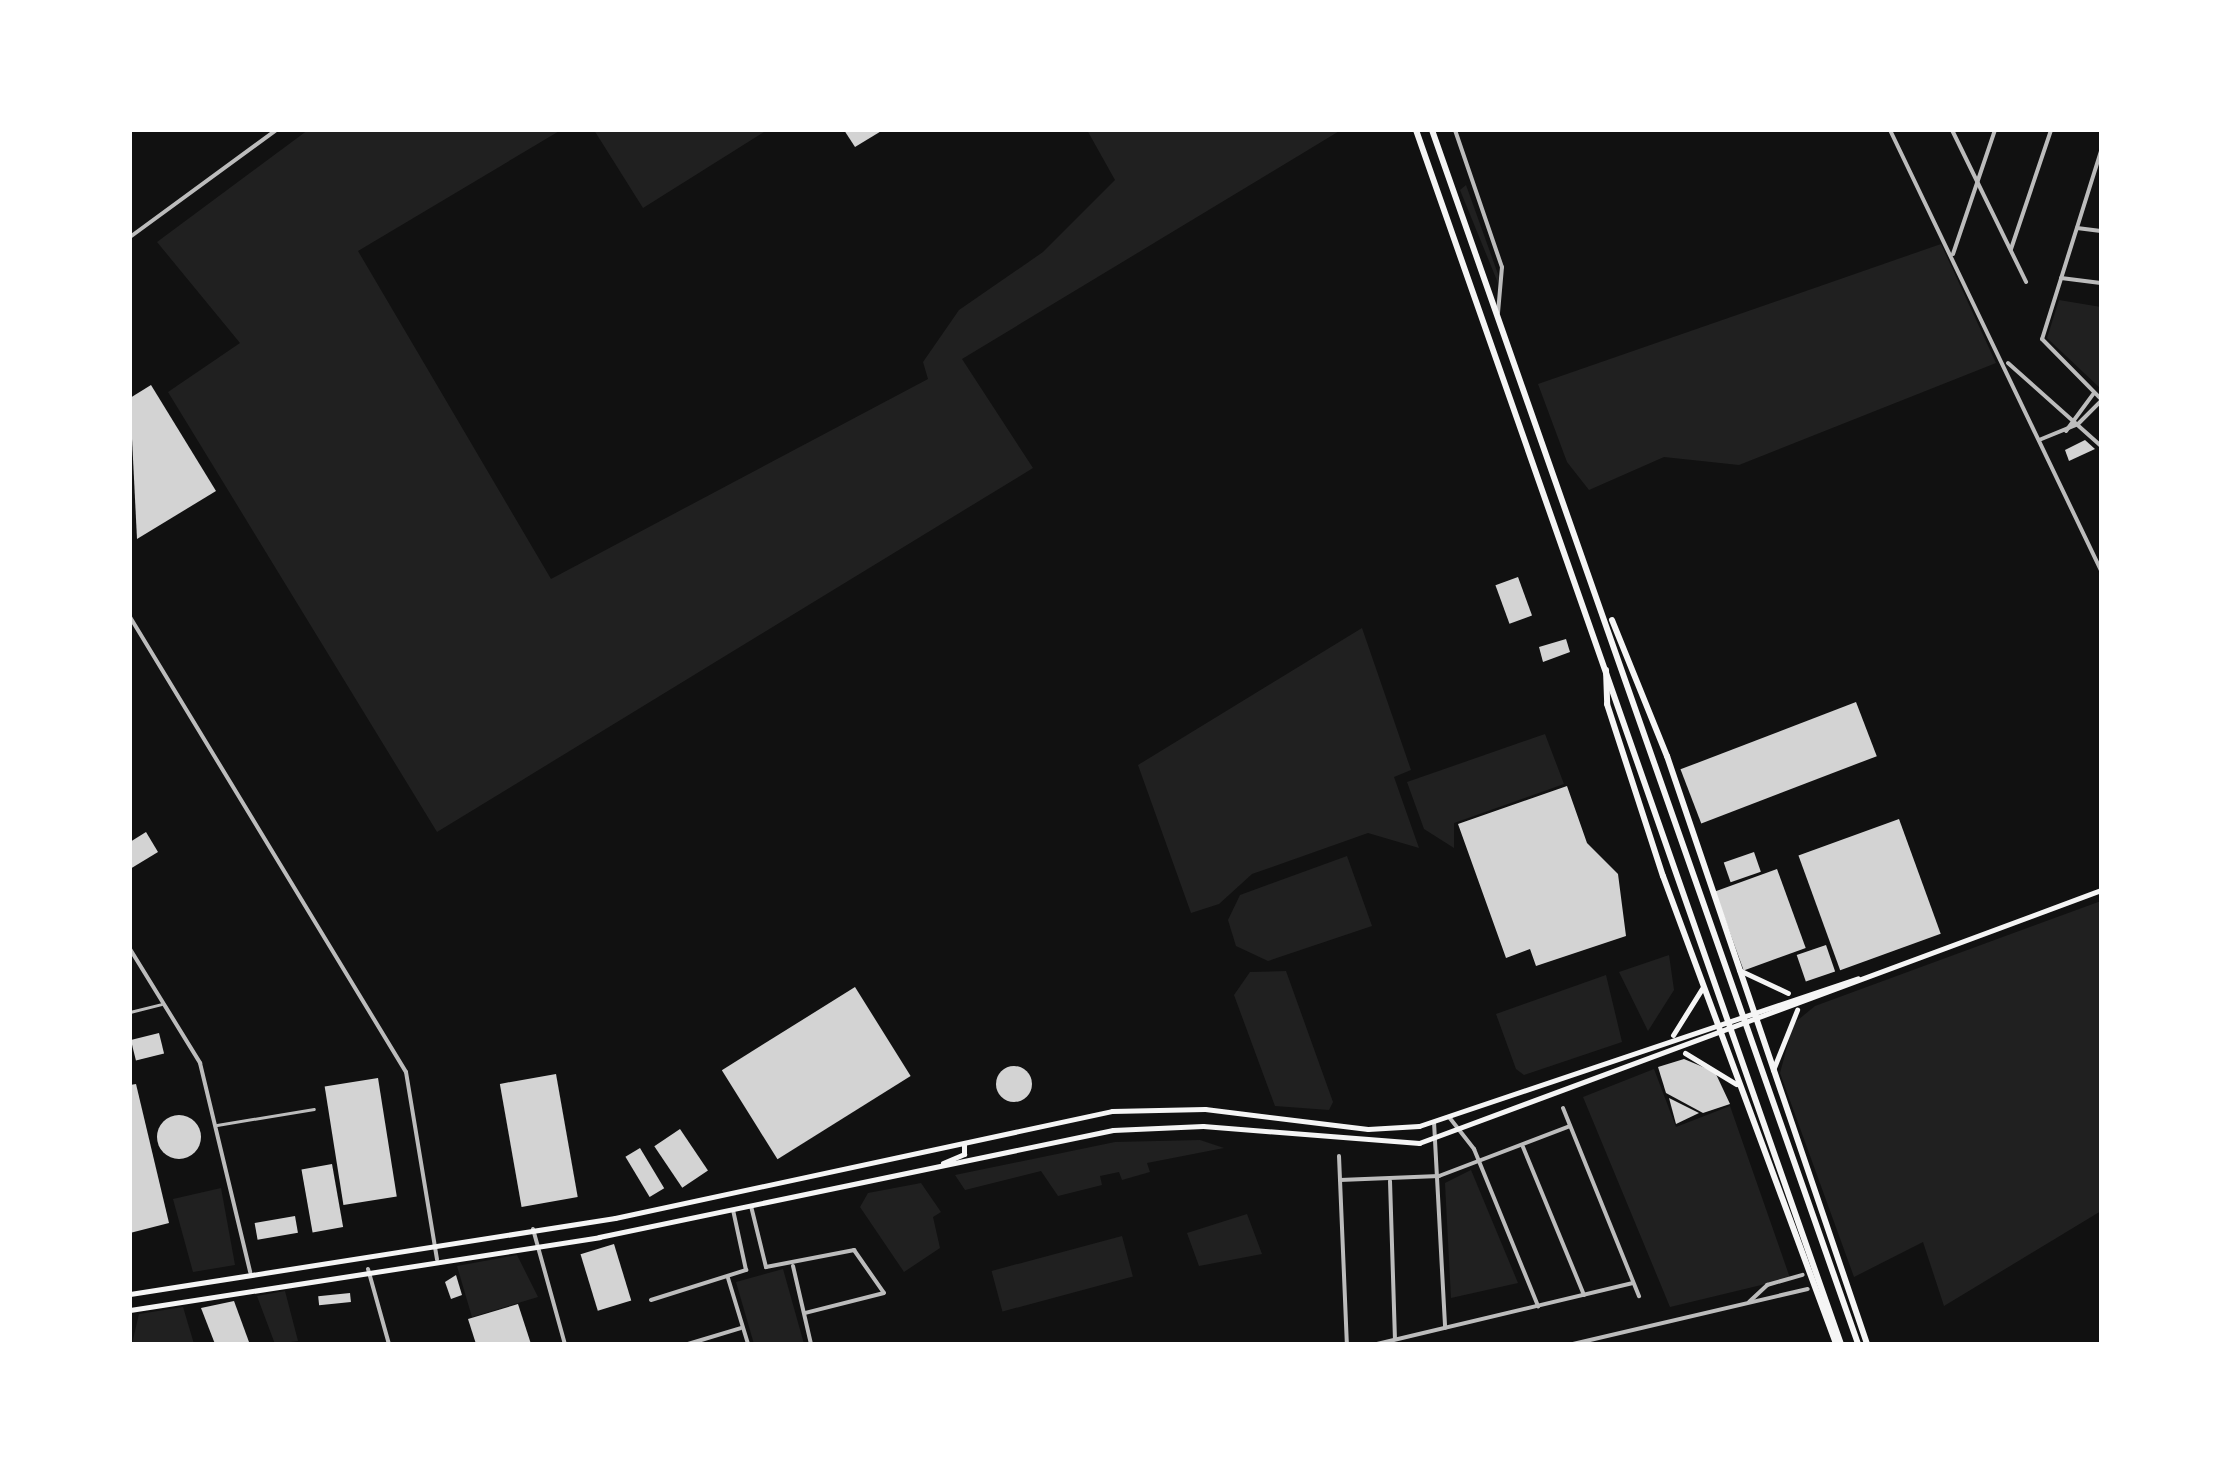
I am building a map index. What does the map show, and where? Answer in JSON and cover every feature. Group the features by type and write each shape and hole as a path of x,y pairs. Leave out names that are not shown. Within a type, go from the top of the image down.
{"highway":[{"path":"1416,130 1812,1260 1838,1344"},
{"path":"1432,130 1496,318 1608,616 1858,1344"},
{"path":"1608,616 1641,684 1868,1344"},
{"path":"1606,669 1606,704 1736,1084 1808,1289 1838,1344"},
{"path":"1696,965 1714,968 1732,954"},
{"path":"1732,1071 1754,1056 1768,1060"}],"main road":[{"path":"130,1310 368,1269 537,1247 1148,1127 1394,1145 1439,1139 1797,1010 1863,978 2101,890"},
{"path":"1738,969 1791,994"},
{"path":"130,1294 533,1229 1112,1112 1205,1108 1368,1129 1434,1122 1791,994 1863,978"},
{"path":"1672,1037 1703,987"},
{"path":"1773,1073 1797,1010"},
{"path":"1682,1052 1736,1084"},
{"path":"936,1167 964,1154 964,1143"}],"street":[{"path":"130,237 276,130"},
{"path":"1456,130 1502,267 1496,318"},
{"path":"1890,130 2004,360 2101,570"},
{"path":"1952,130 2026,282"},
{"path":"1952,254 1996,130"},
{"path":"2010,251 2051,130"},
{"path":"2039,440 2078,424 2101,400 2045,347 2059,278 2101,151"},
{"path":"2076,228 2101,230"},
{"path":"2059,278 2101,283"},
{"path":"2004,360 2101,446"},
{"path":"2066,431 2071,418 2094,392"},
{"path":"130,617 406,1072 437,1259"},
{"path":"130,949 200,1063 218,1125 250,1272"},
{"path":"1563,1108 1638,1296"},
{"path":"1449,1117 1455,1133 1477,1164 1538,1306"},
{"path":"1434,1122 1439,1139 1446,1328"},
{"path":"1340,1180 1390,1181 1439,1176 1570,1126"},
{"path":"1523,1146 1584,1295"},
{"path":"1339,1156 1347,1344"},
{"path":"1390,1181 1395,1340"},
{"path":"751,1206 766,1267 861,1254 884,1293 805,1314"},
{"path":"652,1300 746,1270 733,1210"},
{"path":"533,1229 565,1344"},
{"path":"793,1265 811,1344"},
{"path":"368,1269 389,1344"},
{"path":"1748,1302 1762,1287 1803,1276"},
{"path":"728,1278 748,1344"},
{"path":"1376,1344 1633,1283"},
{"path":"1573,1344 1808,1289"},
{"path":"688,1344 744,1328"},
{"path":"896,1344 920,1341"}],"lane":[{"path":"130,1012 163,1004"},
{"path":"218,1125 314,1109"}],"shaded area":[{"path":"308,130 561,130 358,251 551,579 928,379 923,362 959,310 1043,252 1115,180 1087,130 1341,130 962,359 1033,468 437,832 168,392 240,343 157,242"},
{"path":"594,130 767,130 643,208"},
{"path":"1466,185 1499,277 1498,283 1460,190"},
{"path":"1941,244 1996,363 1739,465 1664,457 1589,490 1567,462 1538,384"},
{"path":"2059,300 2101,307 2101,389 2047,338"},
{"path":"1362,628 1411,770 1394,777 1419,848 1368,833 1252,874 1219,904 1191,913 1138,765"},
{"path":"1545,734 1564,784 1454,823 1454,848 1424,829 1407,782"},
{"path":"1347,856 1372,926 1268,961 1236,946 1228,920 1240,895"},
{"path":"2101,901 2101,1211 1944,1306 1923,1242 1854,1277 1780,1073 1793,1024 1815,1006"},
{"path":"1669,955 1674,990 1648,1031 1619,972"},
{"path":"1286,971 1333,1102 1329,1110 1275,1106 1234,995 1250,972"},
{"path":"1606,975 1622,1042 1524,1075 1516,1069 1496,1014"},
{"path":"1654,1069 1676,1127 1730,1106 1790,1278 1670,1307 1583,1097"},
{"path":"1200,1140 1224,1148 1147,1163 1150,1172 1122,1180 1119,1172 1100,1176 1102,1185 1058,1196 1041,1171 965,1190 955,1175 1115,1142"},
{"path":"1471,1170 1518,1283 1451,1298 1445,1183"},
{"path":"921,1183 941,1212 933,1217 940,1248 904,1272 860,1207 868,1193"},
{"path":"221,1188 235,1265 193,1272 173,1199"},
{"path":"1247,1214 1262,1254 1199,1266 1187,1233"},
{"path":"1122,1236 1133,1277 1002,1312 992,1271"},
{"path":"517,1255 538,1297 472,1317 457,1266"},
{"path":"783,1269 804,1344 754,1344 736,1282"},
{"path":"285,1291 298,1341 275,1344 257,1296"},
{"path":"183,1307 194,1344 132,1344 139,1314"}],"building":[{"path":"844,130 883,130 855,147"},
{"path":"151,385 216,491 137,539 130,398"},
{"path":"2085,440 2095,449 2069,461 2065,450"},
{"path":"1518,577 1532,616 1509,624 1495,585"},
{"path":"1566,639 1570,652 1543,662 1539,647"},
{"path":"1856,702 1877,756 1701,824 1680,769"},
{"path":"1567,786 1587,843 1618,874 1626,936 1536,966 1530,949 1506,958 1458,824"},
{"path":"1899,819 1941,934 1840,970 1798,856"},
{"path":"146,832 158,852 130,869 130,842"},
{"path":"1754,852 1761,872 1731,882 1724,862"},
{"path":"1777,869 1806,948 1744,971 1715,892"},
{"path":"1826,945 1835,971 1806,982 1797,955"},
{"path":"855,987 911,1076 777,1159 722,1070"},
{"path":"159,1033 164,1053 136,1060 131,1040"},
{"path":"1684,1059 1715,1072 1730,1104 1703,1113 1666,1093 1658,1067"},
{"path":"1014,1066 1027,1071 1032,1084 1027,1097 1014,1102 1001,1097 996,1084 1001,1071"},
{"path":"556,1074 578,1197 522,1207 500,1084"},
{"path":"378,1078 397,1197 343,1205 325,1086"},
{"path":"136,1084 169,1223 130,1233 130,1085"},
{"path":"1669,1098 1699,1113 1676,1124"},
{"path":"179,1115 194,1122 201,1137 194,1152 179,1159 164,1152 157,1137 164,1122"},
{"path":"680,1129 708,1170 682,1188 654,1146"},
{"path":"640,1148 664,1188 650,1197 625,1157"},
{"path":"332,1164 343,1227 313,1232 301,1169"},
{"path":"295,1216 298,1233 258,1240 255,1223"},
{"path":"614,1244 631,1300 598,1311 581,1254"},
{"path":"456,1275 462,1295 451,1299 445,1282"},
{"path":"350,1293 351,1302 319,1305 318,1296"},
{"path":"234,1301 249,1342 215,1344 201,1308"},
{"path":"518,1304 531,1344 476,1344 468,1319"}]}
